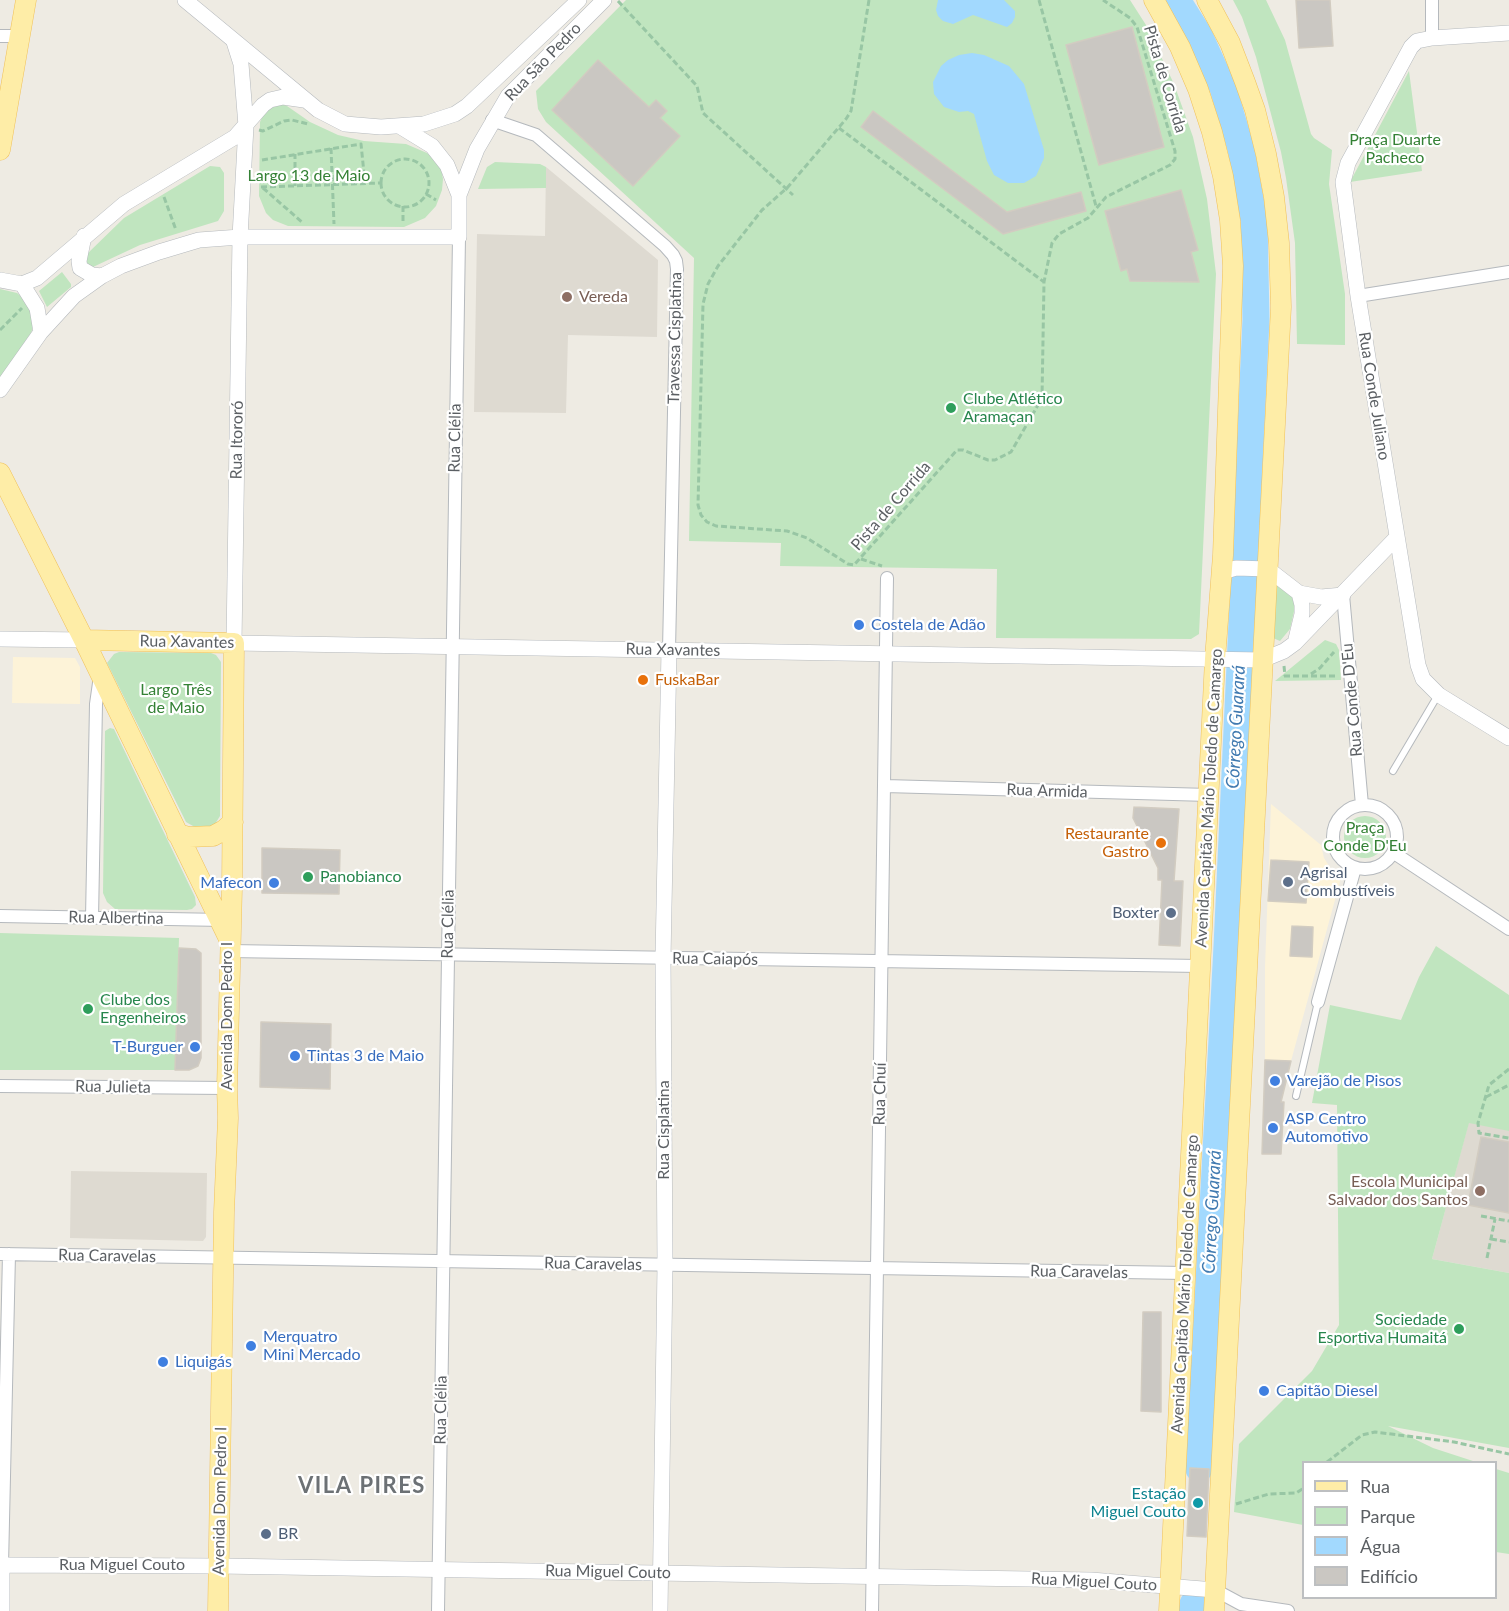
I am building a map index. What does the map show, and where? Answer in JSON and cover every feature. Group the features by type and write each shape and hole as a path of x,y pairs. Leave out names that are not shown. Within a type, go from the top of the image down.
{"main road":[{"path":"0,150 10,36 26,0"},
{"name":"Avenida Capitão Mário Toledo de Camargo","path":"1154,0 1180,47 1198,89 1212,132 1223,176 1230,220 1233,266 1229,572 1224,659 1209,795 1169,1611"},
{"path":"1207,0 1230,44 1255,110 1266,154 1279,243 1281,307 1258,665 1214,1611"},
{"name":"Avenida Dom Pedro I","path":"0,473 227,932 228,1118 218,1611"},
{"name":"Rua Xavantes","path":"84,640 234,643"},
{"path":"227,932 232,822 234,643"},
{"path":"177,834 195,838 213,836 232,822"}],"street":[{"path":"0,390 41,332 74,296 102,276 142,257 188,243 240,237 459,237 459,195 441,156 432,146 401,127 363,127 345,124 324,114 185,0"},
{"name":"Rua São Pedro","path":"459,195 477,149 492,120 516,86 604,0"},
{"path":"1432,0 1432,38 1509,33"},
{"path":"572,2 586,18"},
{"name":"Rua São Pedro","path":"401,127 443,118 467,106 572,2"},
{"name":"Rua Conde Juliano","path":"1432,38 1417,41 1411,47 1346,167 1343,191 1418,665 1423,679 1439,695 1509,738"},
{"path":"234,42 241,64 246,126 240,237"},
{"path":"0,280 22,284 38,278 84,236 140,193 235,137 270,100 283,97 305,100"},
{"name":"Travessa Cisplatina","path":"492,120 536,135 665,246 676,261 669,650"},
{"path":"84,236 79,261 80,268 92,275 102,276"},
{"name":"Rua Itororó","path":"234,643 240,237"},
{"name":"Rua Clélia","path":"438,1611 459,237"},
{"path":"1358,296 1509,272"},
{"path":"22,284 37,308 41,332"},
{"path":"1258,665 1284,651 1295,642 1397,537"},
{"path":"1229,572 1263,569 1299,593 1321,597 1343,595"},
{"name":"Rua Chuí","path":"872,1611 887,578"},
{"path":"1295,642 1302,614 1299,593"},
{"name":"Rua Conde D'Eu","path":"1343,595 1362,805"},
{"path":"0,639 84,640"},
{"name":"Rua Xavantes","path":"234,643 1224,659 1258,665"},
{"name":"Rua Cisplatina","path":"660,1611 665,1265 663,958 669,650"},
{"path":"92,918 96,704 100,675"},
{"name":"Rua Armida","path":"885,786 1209,795"},
{"path":"1362,805 1384,810 1394,822 1398,838 1394,853 1381,866 1373,869 1355,868 1341,858 1333,843 1335,825 1345,812 1362,805"},
{"path":"1394,853 1509,929"},
{"path":"1318,1002 1355,868"},
{"name":"Rua Albertina","path":"0,916 92,918 227,932"},
{"name":"Rua Caiapós","path":"227,932 448,954 1200,966"},
{"name":"Rua Julieta","path":"0,1086 227,1088"},
{"path":"2,1611 5,1254"},
{"name":"Rua Caravelas","path":"5,1254 1185,1273"},
{"name":"Rua Miguel Couto","path":"1,1565 438,1569 1092,1580 1215,1590"},
{"path":"1215,1590 1241,1604 1288,1611"}],"lane":[{"path":"1393,771 1439,695"},
{"path":"1296,1096 1318,1002"}],"path":[{"path":"616,0 697,86 703,113 793,195"},
{"name":"Pista de Corrida","path":"869,0 851,111 787,188 762,210 718,266 708,284 703,304 698,505 701,515 707,522 716,526 787,531 807,538 848,564 854,565 957,450 963,450 988,460 995,460 1011,452 1042,398 1044,282 1054,238 1083,222 1106,197 1170,165 1175,159 1175,151 1137,27 1130,18 1104,0"},
{"path":"1038,0 1096,208"},
{"path":"246,126 263,131 284,121 292,120 308,124"},
{"path":"839,128 1044,282"},
{"path":"262,160 362,144 365,183"},
{"path":"332,148 334,224"},
{"path":"294,186 295,154"},
{"path":"413,160 427,174 426,194 416,203 403,206 390,201 380,183 384,170 394,161 413,160"},
{"path":"304,224 261,187 380,183"},
{"path":"426,194 436,200"},
{"path":"164,197 176,230"},
{"path":"403,206 404,225"},
{"path":"861,559 887,567 887,578"},
{"path":"1310,675 1347,641"},
{"path":"1258,665 1310,675 1350,677"},
{"path":"1509,1069 1489,1085 1479,1119 1479,1133 1509,1138"},
{"path":"1486,1096 1509,1085"},
{"path":"1481,1216 1509,1221"},
{"path":"1487,1257 1495,1219"},
{"path":"1491,1239 1509,1242"},
{"path":"1328,1461 1362,1435 1375,1432 1454,1442 1509,1454"},
{"path":"1220,1506 1244,1503 1269,1494 1296,1492 1302,1489"}],"shaded area":[{"name":"Vereda","path":"546,167 658,260 657,337 568,335 566,413 474,412 477,234 545,236"},
{"path":"13,657 75,658 80,667 80,704 12,703"},
{"path":"1271,804 1321,845 1324,858 1341,878 1291,1061 1265,1060 1265,967"},
{"name":"Escola Municipal Salvador dos Santos","path":"1509,1032 1509,1273 1432,1259 1485,1062"},
{"path":"71,1171 207,1173 206,1237 203,1241 70,1238"}],"green space":[{"name":"Clube Atlético Aramaçan","path":"626,0 1130,0 1146,25 1174,84 1193,137 1207,199 1216,274 1199,634 1191,639 996,638 997,569 780,566 781,543 689,541 694,258 546,122 538,109 536,91"},
{"path":"1233,0 1266,0 1285,40 1311,134 1332,150 1329,184 1345,294 1345,345 1297,344 1295,243 1286,178 1256,57 1242,17"},
{"name":"Praça Duarte Pacheco","path":"1409,71 1422,171 1350,182"},
{"name":"Largo 13 de Maio","path":"281,104 310,122 338,135 364,141 406,144 427,153 441,168 443,179 436,206 425,218 404,227 288,226 273,220 266,213 259,196 260,122 266,109"},
{"path":"495,162 540,164 546,167 546,188 478,189 487,167"},
{"name":"Largo 13 de Maio","path":"210,166 220,167 224,173 224,211 218,221 140,245 93,267 87,265 85,259 88,253 124,218"},
{"path":"62,272 71,287 47,307 39,291"},
{"path":"0,289 17,293 29,303 33,327 0,378"},
{"path":"1278,585 1292,597 1295,607 1290,629 1280,641 1273,638 1276,586"},
{"path":"1325,640 1336,644 1339,650 1341,680 1275,681"},
{"name":"Largo Três de Maio","path":"119,652 211,653 216,655 221,662 220,816 215,824 200,830 186,822 107,663 114,654"},
{"name":"Largo Três de Maio","path":"110,728 114,729 195,897 196,905 192,909 115,909 107,902 103,893 105,731"},
{"name":"Praça Conde D'Eu","path":"1365,816 1380,822 1386,837 1380,852 1365,858 1350,852 1344,837 1350,822"},
{"name":"Clube dos Engenheiros","path":"0,933 179,938 175,1070 0,1070"},
{"path":"1436,946 1509,995 1509,1131 1469,1123 1432,1259 1509,1273 1509,1448 1388,1426 1433,1448 1473,1461 1302,1461 1302,1525 1234,1512 1239,1444 1312,1371 1339,1325 1337,1105 1312,1103 1330,1005 1401,1020 1419,977"},
{"path":"1497,1469 1509,1473 1509,1554 1497,1552"}],"water":[{"path":"938,0 1004,0 1015,11 1015,17 1007,27 973,15 953,24 943,21 938,16 936,10"},
{"path":"972,53 984,55 1009,66 1024,84 1044,150 1044,158 1036,176 1024,183 1008,183 994,175 987,161 974,114 944,107 934,94 933,82 941,66 959,55"}],"building":[{"path":"1296,0 1330,0 1333,46 1299,48"},
{"path":"1132,27 1164,147 1099,165 1066,45"},
{"path":"598,60 649,107 656,100 667,111 660,118 680,136 633,186 552,110"},
{"path":"873,111 1007,212 1081,192 1086,211 1003,234 861,127"},
{"path":"1181,190 1198,250 1191,252 1199,282 1130,281 1127,269 1121,271 1105,211"},
{"name":"Restaurante Gastro","path":"1134,807 1179,809 1174,881 1183,881 1180,946 1159,945 1162,880 1158,880 1158,868 1133,818"},
{"path":"262,848 340,850 339,894 262,893"},
{"name":"Agrisal Combustíveis","path":"1271,860 1309,862 1306,903 1268,901"},
{"path":"1292,926 1313,927 1312,957 1290,956"},
{"path":"179,948 196,949 201,953 201,1058 198,1066 189,1070 175,1070"},
{"name":"Tintas 3 de Maio","path":"261,1022 331,1024 330,1089 260,1087"},
{"path":"1265,1060 1291,1061 1281,1102 1284,1102 1281,1154 1262,1154"},
{"path":"1481,1137 1509,1142 1509,1213 1468,1205"},
{"path":"1143,1312 1161,1312 1161,1412 1141,1411"},
{"name":"Estação Miguel Couto","path":"1190,1468 1209,1469 1206,1537 1187,1536"}],"waterway":[{"name":"Córrego Guarará","path":"1177,0 1199,35 1223,88 1241,149 1254,220 1256,319 1227,946 1199,1469"},
{"name":"Córrego Guarará","path":"1192,1611 1193,1604"}],"place":[{"name":"Vereda","path":"567,297"},
{"name":"Clube Atlético Aramaçan","path":"951,408"},
{"name":"Costela de Adão","path":"859,625"},
{"name":"FuskaBar","path":"643,680"},
{"name":"Restaurante Gastro","path":"1161,843"},
{"name":"Panobianco","path":"308,877"},
{"name":"Agrisal Combustíveis","path":"1288,882"},
{"name":"Mafecon","path":"274,883"},
{"name":"Boxter","path":"1171,913"},
{"name":"Clube dos Engenheiros","path":"88,1009"},
{"name":"T-Burguer","path":"195,1047"},
{"name":"Tintas 3 de Maio","path":"295,1056"},
{"name":"Varejão de Pisos","path":"1275,1081"},
{"name":"ASP Centro Automotivo","path":"1273,1128"},
{"name":"Escola Municipal Salvador dos Santos","path":"1480,1191"},
{"name":"Sociedade Esportiva Humaitá","path":"1459,1329"},
{"name":"Merquatro Mini Mercado","path":"251,1346"},
{"name":"Liquigás","path":"163,1362"},
{"name":"Capitão Diesel","path":"1264,1391"},
{"name":"Estação Miguel Couto","path":"1198,1503"},
{"name":"BR","path":"266,1534"}],"district":[{"name":"VILA PIRES","path":"362,1486"}]}
